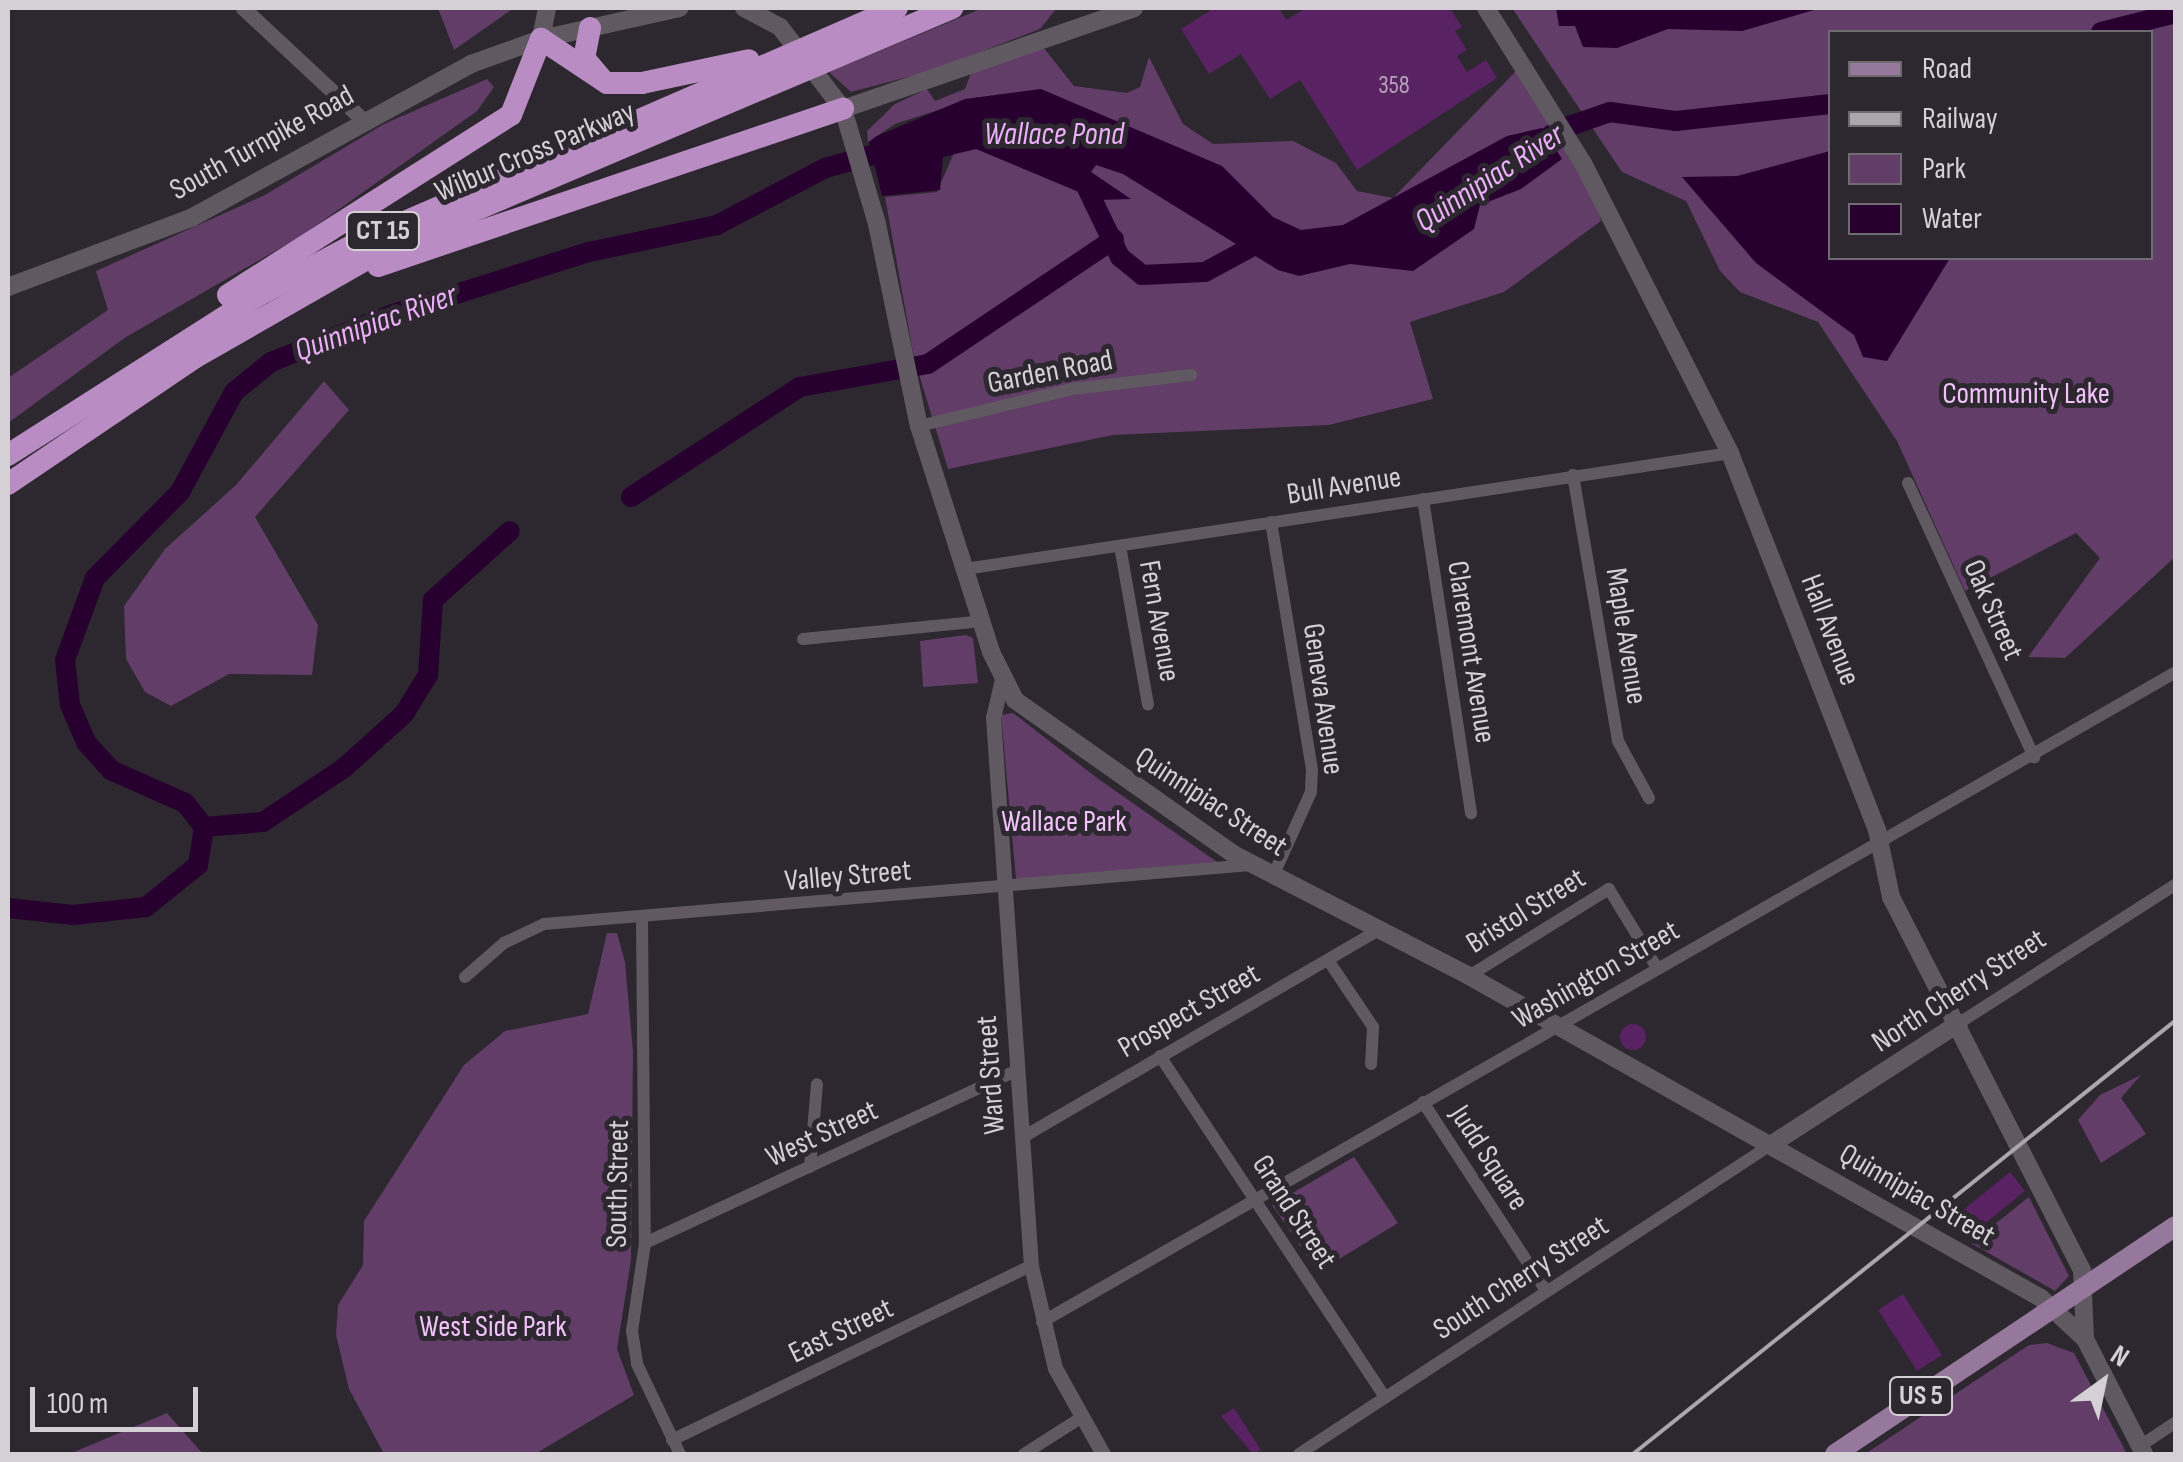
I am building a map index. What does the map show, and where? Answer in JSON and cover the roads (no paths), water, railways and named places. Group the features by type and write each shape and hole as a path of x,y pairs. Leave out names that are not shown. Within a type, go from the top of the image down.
{"highway":[{"name":"Wilbur Cross Parkway","path":"819,53 897,8"},
{"name":"Wilbur Cross Parkway","path":"8,456 99,394 364,240 789,59 819,53 952,8"},
{"path":"590,28 584,58 607,82"},
{"path":"99,394 148,348 512,115 541,39 607,82 642,83 789,59"},
{"name":"Wilbur Cross Parkway","path":"8,484 312,288 789,59"},
{"path":"312,288 843,109"}],"main road":[{"path":"547,8 541,39 680,8"},
{"name":"Quinnipiac Street","path":"744,8 780,27 843,109 872,205 919,426 1002,679 1022,706 1251,864 1469,976 1772,1144 2052,1308 2085,1338"},
{"path":"843,109 1134,8"},
{"name":"Hall Avenue","path":"1486,8 1583,163 1730,453 1879,843 1891,897 2026,1148 2082,1270 2085,1338"},
{"name":"South Turnpike Road","path":"8,287 207,210 361,118 541,39"},
{"name":"North Cherry Street","path":"1772,1144 1959,1023"},
{"name":"US 5","path":"1835,1454 2176,1226"},
{"path":"2085,1338 2142,1450"}],"street":[{"path":"243,8 361,118"},
{"name":"Garden Road","path":"919,426 1072,389 1192,375"},
{"name":"Bull Avenue","path":"965,569 1730,453"},
{"name":"Maple Avenue","path":"1573,476 1618,741 1649,798"},
{"name":"Oak Street","path":"1908,483 2034,757"},
{"name":"Claremont Avenue","path":"1423,499 1471,814"},
{"name":"Geneva Avenue","path":"1271,522 1312,770 1311,792 1273,876"},
{"name":"Fern Avenue","path":"1120,546 1148,704"},
{"path":"803,639 982,620"},
{"name":"Washington Street","path":"1042,1322 1657,968 2034,757 2176,672"},
{"name":"Ward Street","path":"1002,679 993,717 1031,1266 1042,1322 1078,1419 1103,1454"},
{"name":"Valley Street","path":"465,977 504,943 544,924 1251,864"},
{"name":"North Cherry Street","path":"1959,1023 2176,884"},
{"name":"Bristol Street","path":"1469,976 1608,889 1657,968"},
{"name":"South Street","path":"642,918 644,1243 634,1347 680,1454"},
{"name":"Prospect Street","path":"1023,1136 1380,929"},
{"path":"1328,960 1373,1027 1372,1064"},
{"name":"Grand Street","path":"1160,1056 1386,1396"},
{"name":"West Street","path":"644,1243 1019,1068"},
{"path":"810,1167 817,1084"},
{"name":"Judd Square","path":"1423,1102 1546,1291"},
{"name":"South Cherry Street","path":"1299,1454 1772,1144"},
{"name":"East Street","path":"672,1440 1031,1266"},
{"path":"1024,1454 1078,1419"},
{"path":"2142,1450 2176,1422"}],"water":[{"path":"1556,8 1821,8 1742,31 1668,29 1617,48 1583,47 1575,26 1559,26"},
{"name":"Wallace Pond","path":"1041,89 1222,166 1273,217 1301,230 1343,225 1507,136 1542,128 1562,159 1521,189 1480,205 1474,229 1413,271 1350,264 1299,276 1278,270 1123,174 1096,165 1091,172 1131,199 1098,200 976,149 943,157 940,190 882,196 869,142 877,136 965,99"},
{"path":"1828,152 1828,260 1949,260 1887,361 1863,357 1854,335 1756,263 1682,177 1737,176"}],"waterway":[{"name":"Quinnipiac River","path":"2109,30 2176,13"},
{"name":"Quinnipiac River","path":"1529,151 1558,130 1610,112 1676,121 1828,104"},
{"name":"Quinnipiac River","path":"8,908 73,915 146,907 198,865 204,827 185,803 111,770 86,742 70,705 65,660 95,578 180,492 234,392 271,362 393,314 589,252 717,225 825,168 898,148"},
{"name":"Quinnipiac River","path":"1082,178 1120,257 1142,275 1205,272 1268,238"},
{"name":"Quinnipiac River","path":"631,497 800,387 928,364 1114,239"},
{"name":"Quinnipiac River","path":"204,827 263,822 344,768 404,714 428,675 433,600 510,531"}],"railway":[{"path":"1633,1454 2176,1020"}],"park label":[{"name":"Community Lake","path":"2026,394"},
{"name":"Wallace Park","path":"1064,822"},
{"name":"West Side Park","path":"493,1327"}]}
